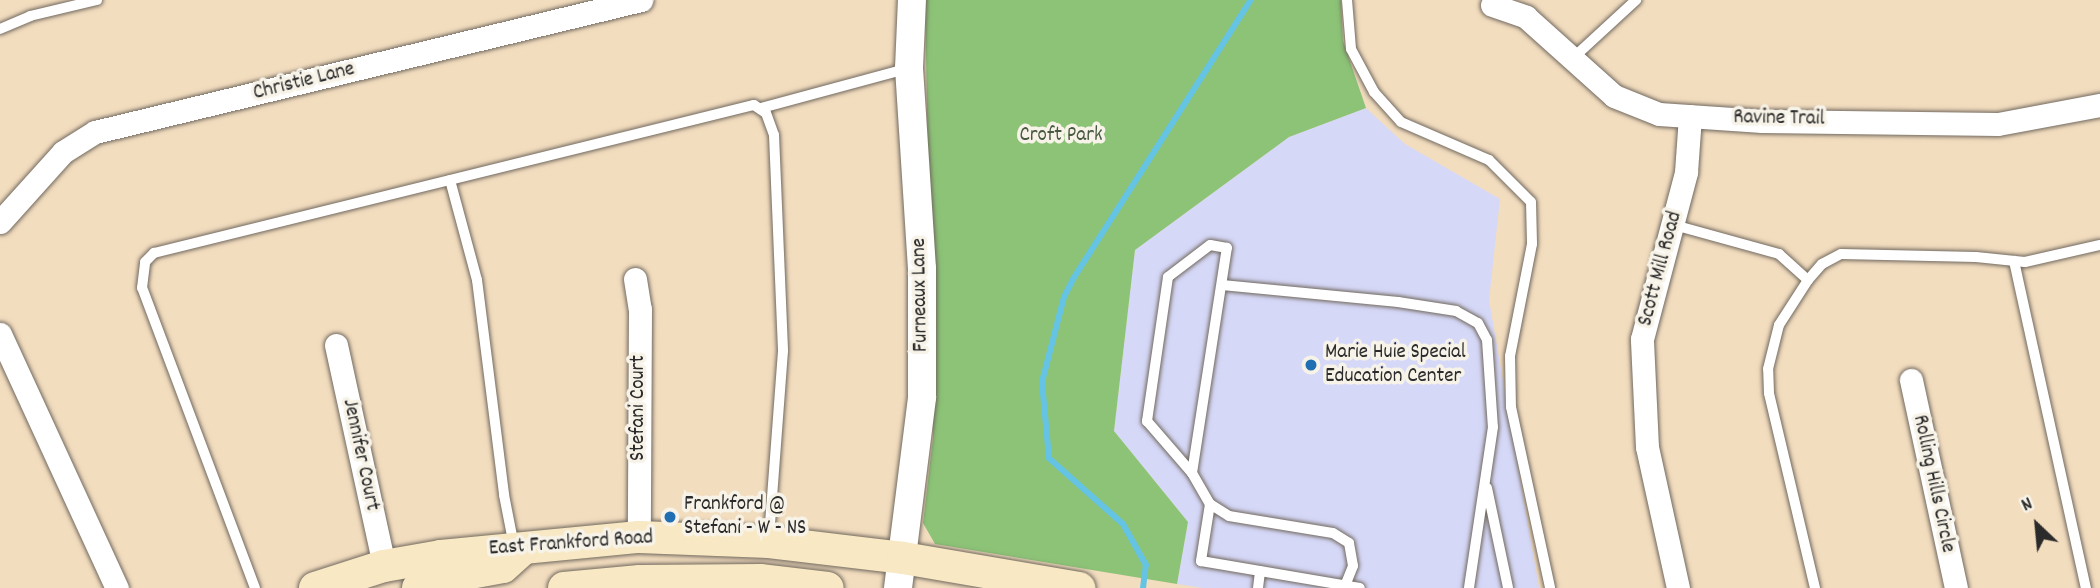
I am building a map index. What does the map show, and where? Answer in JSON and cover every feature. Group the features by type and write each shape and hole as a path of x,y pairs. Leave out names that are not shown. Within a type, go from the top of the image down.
{"main road":[{"name":"East Frankford Road","path":"315,588 384,566 521,545 639,537 769,542 900,573 1078,588"},
{"path":"418,588 438,579 503,567 521,545"},
{"name":"East Frankford Road","path":"564,588 640,584 828,588"}],"street":[{"name":"Christie Lane","path":"0,222 63,152 95,132 640,0"},
{"name":"Furneaux Lane","path":"900,573 922,397 922,268 909,68 912,0"},
{"name":"Ravine Trail","path":"1491,3 1527,17 1614,96 1635,108 1690,116 1998,124 2100,105"},
{"name":"Scott Mill Road","path":"1678,588 1647,447 1641,389 1642,339 1653,287 1674,225 1686,172 1690,116"},
{"name":"Stefani Court","path":"635,279 640,309 639,537"},
{"path":"0,334 117,588"},
{"name":"Jennifer Court","path":"336,345 384,566"},
{"name":"Rolling Hills Circle","path":"1911,380 1956,588"}],"lane":[{"path":"0,29 30,16 97,0"},
{"path":"1347,0 1352,49 1374,92 1401,122 1489,160 1531,202 1532,244 1510,356 1511,407 1550,588"},
{"path":"1573,58 1636,0"},
{"path":"255,588 142,288 145,262 154,253 754,105 761,108 909,68"},
{"path":"761,108 774,135 783,351 769,542"},
{"path":"450,180 477,280 521,545"},
{"path":"1674,225 1779,254 1808,280"},
{"path":"1192,473 1227,247 1210,245 1168,277 1147,421 1192,473 1210,504 1229,516 1333,534 1349,543 1353,566 1344,587"},
{"path":"1815,588 1769,393 1768,369 1779,325 1808,280 1822,264 1842,254 2014,261 2100,245"},
{"path":"2014,261 2086,588"},
{"path":"1222,285 1398,302 1456,311 1478,323 1487,340 1493,427 1469,588"},
{"path":"1485,480 1508,588"},
{"path":"1210,504 1201,561 1360,588"},
{"path":"1258,588 1260,571"}],"shaded area":[{"name":"Marie Huie Special Education Center","path":"1366,108 1405,144 1500,199 1489,300 1539,588 1203,588 1177,584 1188,522 1114,431 1135,250 1289,137"}],"green space":[{"name":"Croft Park","path":"925,0 1341,0 1343,41 1366,108 1289,137 1135,250 1114,431 1188,522 1177,584 935,544 923,523 933,438"}],"waterway":[{"path":"1143,588 1146,565 1123,524 1049,458 1042,382 1064,297 1073,279 1251,0"}],"place":[{"name":"Marie Huie Special Education Center","path":"1311,365"},
{"name":"Frankford @ Stefani - W - NS","path":"670,517"}]}
